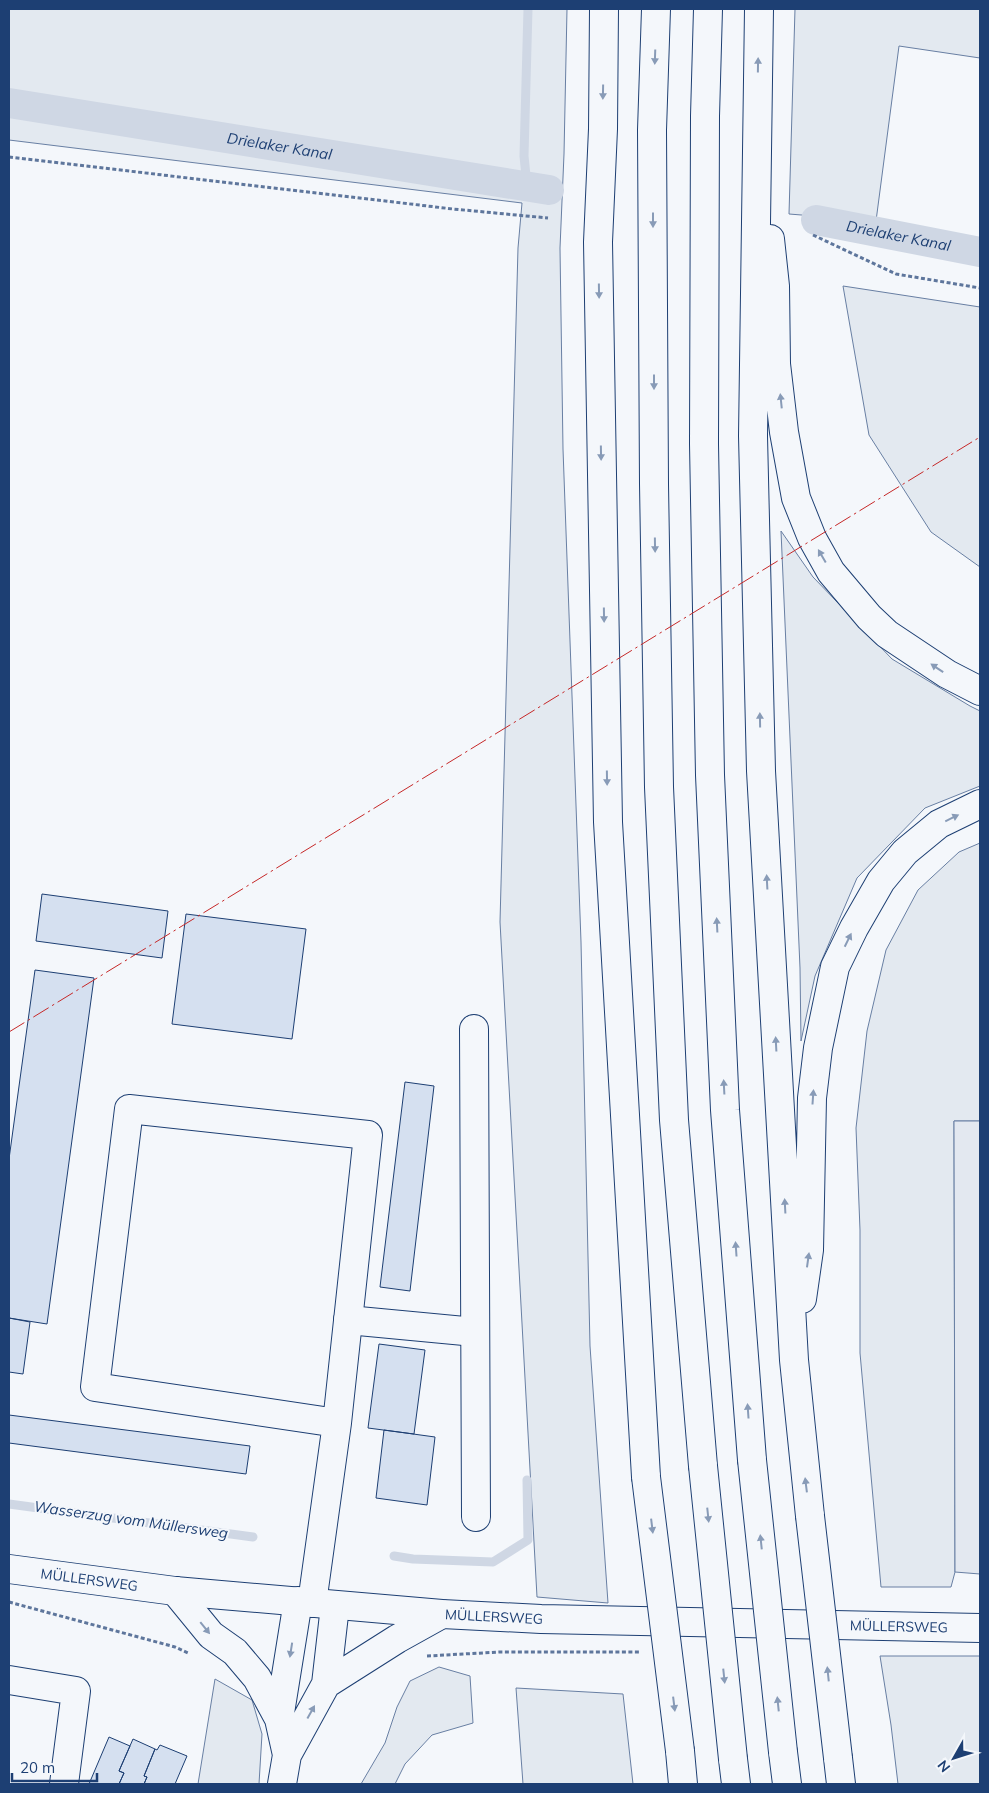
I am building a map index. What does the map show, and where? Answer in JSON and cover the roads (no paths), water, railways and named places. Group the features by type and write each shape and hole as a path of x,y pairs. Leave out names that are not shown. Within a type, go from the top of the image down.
{"main road":[{"path":"604,9 598,242 608,822 646,1477 684,1784"},
{"path":"656,9 652,140 654,484 659,787 674,1120 702,1466 734,1772"},
{"path":"708,9 705,116 704,444 710,775 725,1110 752,1460 787,1784"},
{"path":"759,9 753,436 761,771 794,1360 802,1453 841,1784"},
{"path":"757,113 775,286 776,364 784,432 796,498 812,538 831,572 869,617 887,634 947,674 980,691"},
{"path":"794,1360 809,1250 812,1098 818,1048 835,967 854,928 881,881 905,852 939,824 980,804"},
{"path":"474,1029 476,1517"},
{"path":"279,1719 315,1604 348,1320 368,1134 129,1109 96,1387 336,1423"},
{"path":"348,1320 475,1332"},
{"name":"MÜLLERSWEG","path":"9,1569 175,1591 442,1614 560,1620 980,1628"},
{"path":"175,1591 211,1635 235,1652 257,1678 279,1719 287,1755"},
{"path":"315,1604 326,1684"},
{"path":"282,1784 287,1755 326,1684 442,1614"},
{"path":"9,1680 76,1691 64,1784"}],"waterway":[{"path":"527,186 524,156 528,9"},
{"name":"Drielaker Kanal","path":"9,103 549,190"},
{"name":"Drielaker Kanal","path":"816,220 980,252"},
{"name":"Wasserzug vom Müllersweg","path":"394,1556 413,1559 493,1562 528,1540 527,1480"},
{"name":"Wasserzug vom Müllersweg","path":"9,1504 253,1537"}]}
